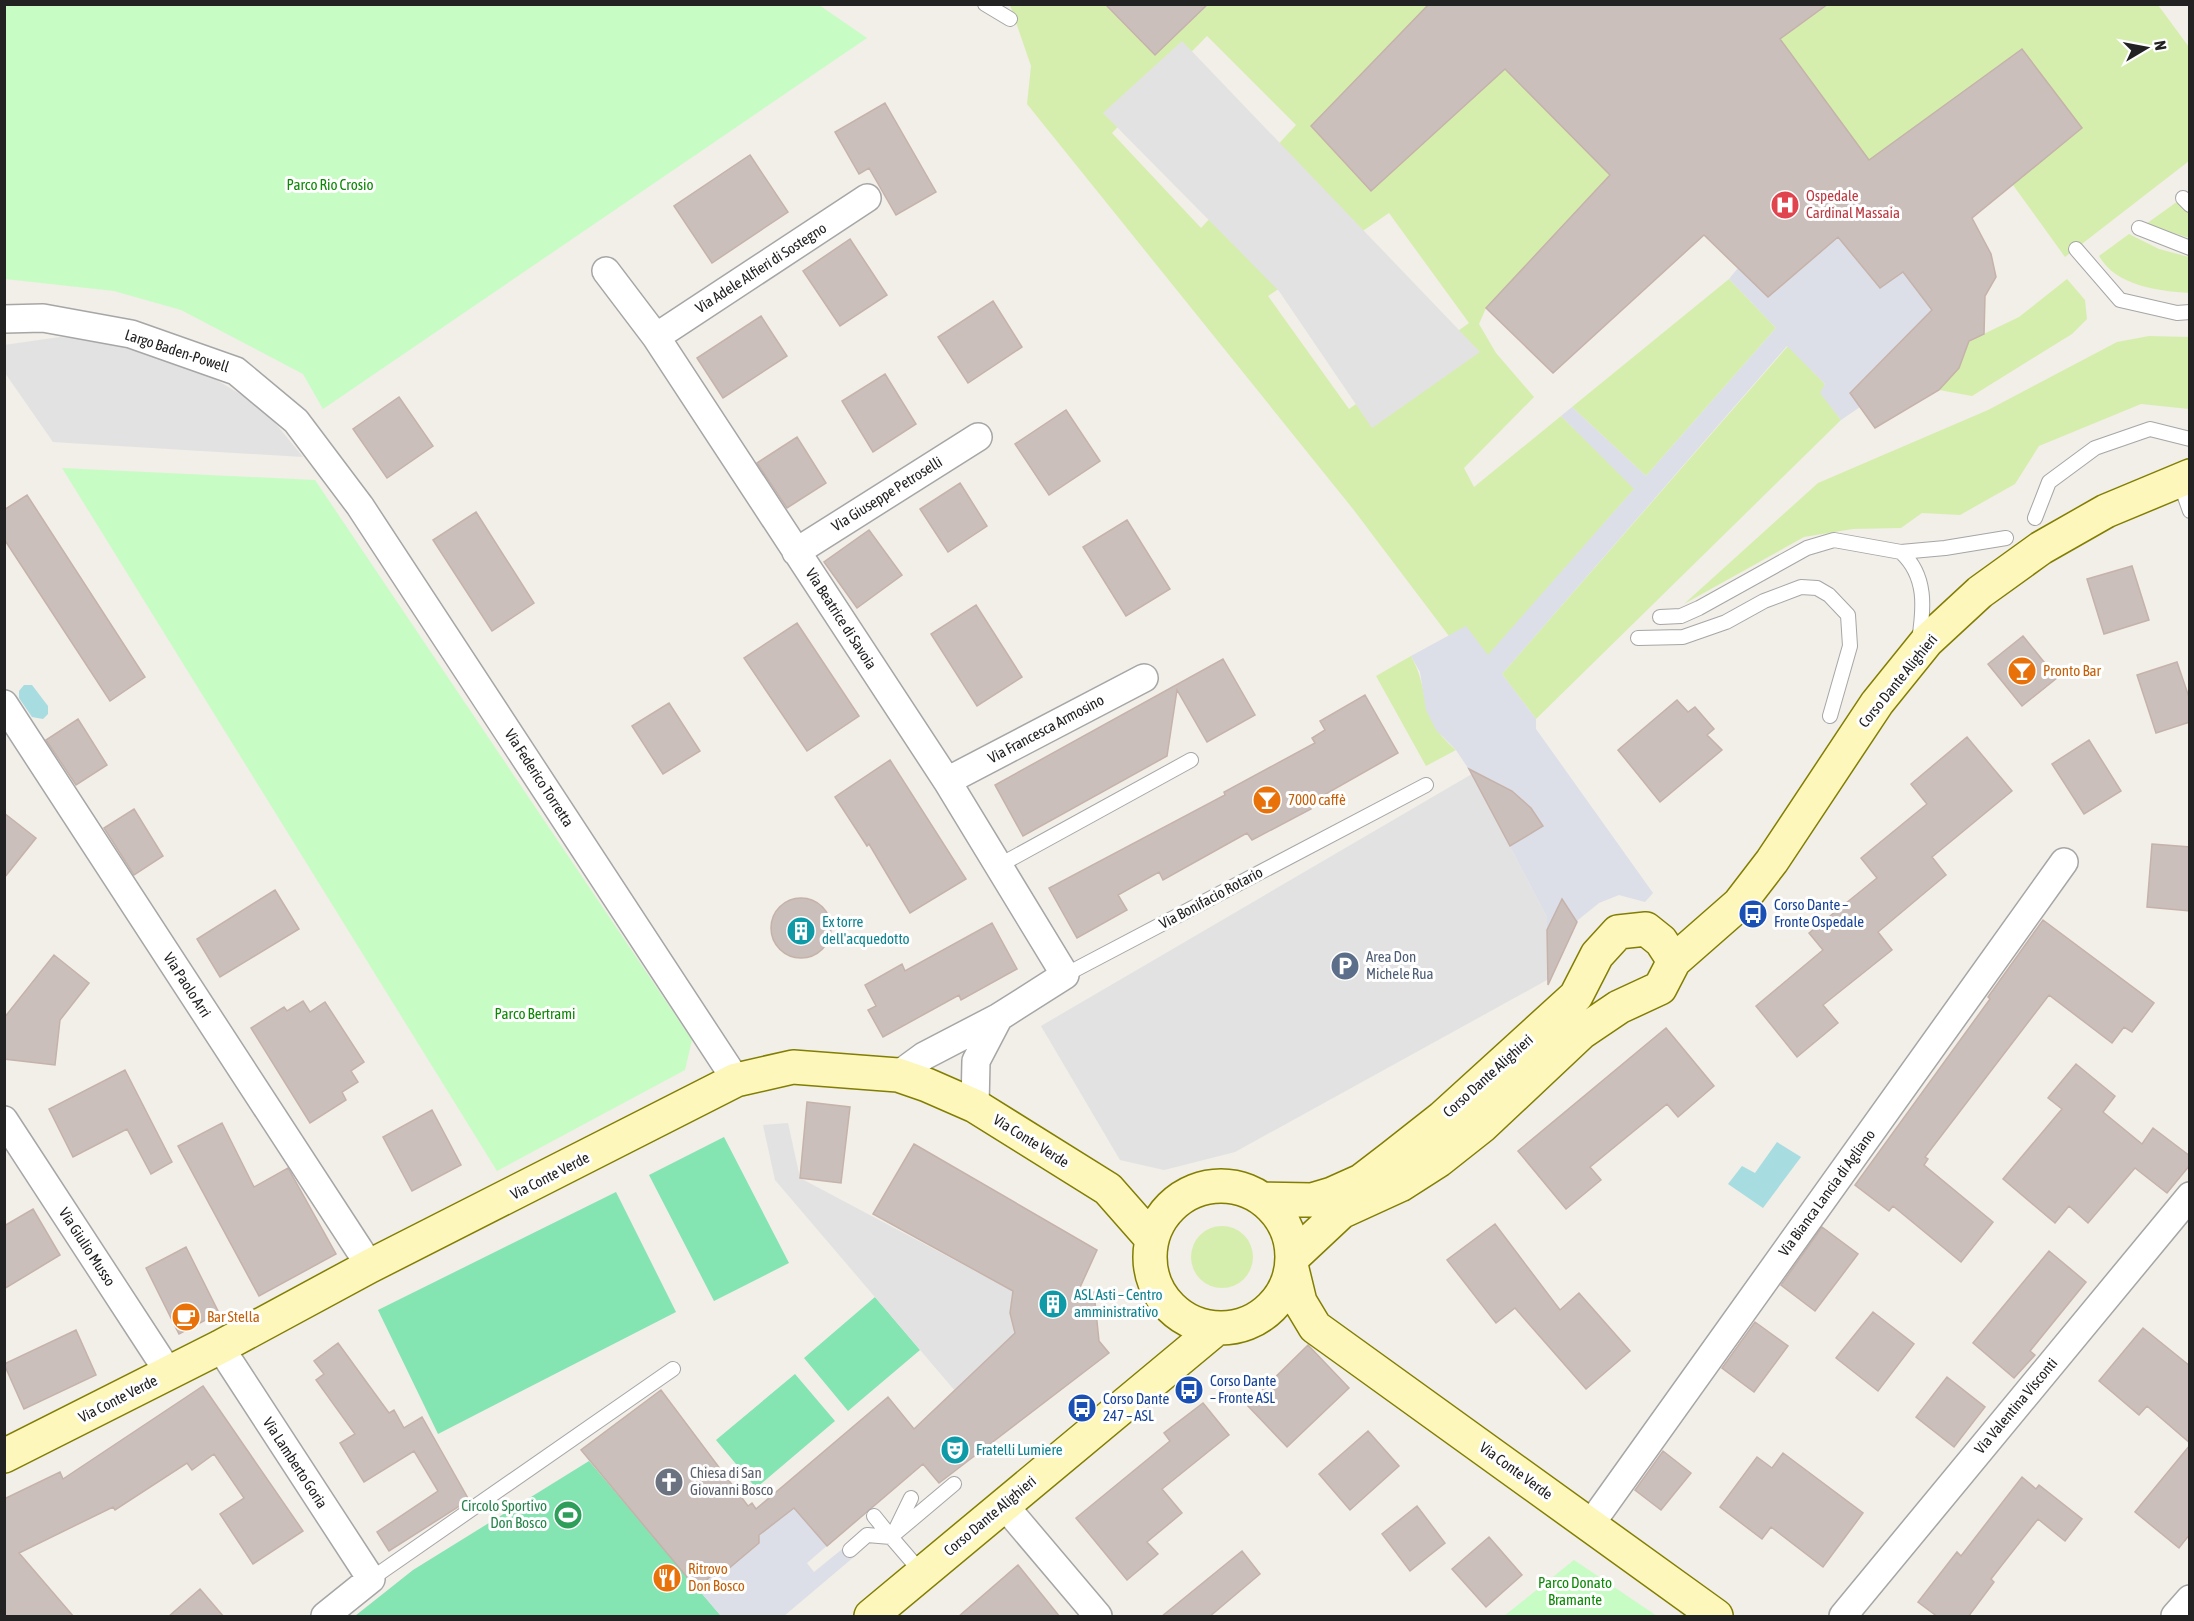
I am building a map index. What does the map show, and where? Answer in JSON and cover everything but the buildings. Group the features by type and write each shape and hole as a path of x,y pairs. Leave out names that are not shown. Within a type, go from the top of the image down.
{"street":[{"name":"Via Adele Alfieri di Sostegno","path":"656,338 867,198"},
{"name":"Via Beatrice di Savoia","path":"606,271 656,338 947,781 1065,975"},
{"name":"Largo Baden-Powell","path":"4,320 43,318 131,334 236,370 296,421 341,478"},
{"name":"Via Giuseppe Petroselli","path":"796,552 978,437"},
{"name":"Via Federico Torretta","path":"341,478 736,1080"},
{"name":"Corso Dante Alighieri","path":"1292,1263 1341,1212 1400,1185 1473,1133 1538,1076 1582,1032 1619,1006 1660,988 1674,961 1739,904 1806,812 1843,750 1876,703 1917,654 1980,592 2042,548 2106,511 2184,478"},
{"name":"Via Francesca Armosino","path":"947,781 1144,678"},
{"name":"Via Paolo Arri","path":"4,704 370,1266"},
{"name":"Via Bianca Lancia di Agliano","path":"1590,1525 2064,862"},
{"name":"Corso Dante Alighieri","path":"1263,1199 1312,1200 1332,1194 1361,1180 1391,1158 1442,1118 1576,996 1597,955 1618,932 1646,929 1661,941 1674,961"},
{"name":"Via Bonifacio Rotario","path":"898,1075 924,1056 999,1017 1065,975"},
{"name":"Via Bonifacio Rotario","path":"975,1106 976,1061 999,1017"},
{"name":"Via Conte Verde","path":"4,1456 736,1080 793,1067 898,1075 975,1106 1108,1189 1152,1239"},
{"name":"Via Giulio Musso","path":"4,1120 169,1373"},
{"path":"1219,1185 1243,1188 1263,1199 1279,1215 1289,1234 1292,1263 1287,1286 1264,1314 1242,1325 1217,1328 1187,1320 1174,1310 1161,1295 1153,1278 1150,1258 1152,1239 1161,1218 1176,1201 1197,1189 1219,1185"},
{"name":"Via Conte Verde","path":"1108,1189 1176,1201"},
{"name":"Via Valentina Visconti","path":"1843,1617 2190,1196"},
{"name":"Via Conte Verde","path":"1292,1263 1300,1302 1315,1327"},
{"path":"1165,1370 1174,1310"},
{"name":"Via Conte Verde","path":"1264,1314 1315,1327 1716,1617"},
{"name":"Corso Dante Alighieri","path":"871,1617 1217,1328"},
{"name":"Via Lamberto Goria","path":"220,1347 371,1579"},
{"path":"1004,1504 1098,1617"},
{"path":"325,1617 371,1579"},
{"path":"2175,1617 2190,1599"}],"lane":[{"path":"986,4 1010,19"},
{"path":"2139,228 2190,248"},
{"path":"2076,249 2120,300 2177,313 2190,312"},
{"path":"2035,518 2049,482 2095,448 2150,429 2190,439"},
{"path":"2184,478 2190,511"},
{"path":"1660,617 1681,616 1807,548 1834,540 1901,552 1962,546 2006,538"},
{"path":"1901,552 1919,579 1924,606 1917,654"},
{"path":"1638,638 1683,637 1725,622 1764,602 1801,587 1817,588 1829,595 1848,615 1850,646 1830,717"},
{"path":"1000,865 1191,760"},
{"name":"Via Bonifacio Rotario","path":"1065,975 1426,785"},
{"path":"371,1579 673,1369"},
{"path":"850,1550 867,1534 891,1537 954,1484"},
{"path":"891,1537 911,1498"},
{"path":"874,1516 922,1574"}],"green space":[{"name":"Parco Rio Crosio","path":"5,5 819,5 867,38 323,409 303,374 181,310 114,291 5,279"},
{"path":"1010,5 1105,5 1155,55 1208,5 1429,5 1311,126 1371,191 1505,69 1610,175 1486,308 1479,324 1496,353 1534,397 1464,468 1474,487 1561,416 1635,488 1488,656 1466,627 1449,636 1353,509 1027,104 1031,66","holes":["1207,36 1296,125 1201,228 1112,133","1389,213 1469,323 1349,409 1268,296"]},
{"path":"1828,5 2158,5 2189,47 2189,161 2065,257 2013,185 2082,128 2022,50 1869,160 1780,39"},
{"path":"2178,201 2189,214 2189,238 2146,224"},
{"path":"2129,234 2159,249 2189,257 2189,293 2164,291 2139,285 2116,274 2106,266 2099,256"},
{"path":"1729,279 1776,328 1646,476 1572,407"},
{"path":"2067,279 2085,300 2087,319 2072,334 1972,396 1939,390 1959,368 1969,341 2019,317"},
{"path":"2149,336 2189,337 2189,409 2141,404 2039,446 2015,484 1960,515 1922,513 1901,528 1853,529 1804,537 1684,604 1818,483 1988,410 2117,342"},
{"path":"1788,346 1825,384 1821,393 1841,420 1536,719 1502,674"},
{"name":"Parco Bertrami","path":"62,468 315,480 692,1040 685,1070 497,1171"},
{"path":"1411,656 1435,726 1443,738 1456,750 1426,766 1376,676"},
{"path":"724,1137 789,1263 714,1301 649,1175"},
{"path":"616,1192 676,1312 438,1434 378,1310"},
{"path":"1222,1226 1239,1231 1244,1235 1248,1240 1253,1257 1248,1274 1244,1279 1239,1283 1222,1288 1205,1283 1200,1279 1196,1274 1191,1257 1196,1240 1200,1235 1205,1231"},
{"path":"875,1297 920,1350 848,1411 804,1358"},
{"path":"795,1374 835,1421 756,1488 716,1440"},
{"name":"Circolo Sportivo Don Bosco","path":"589,1461 721,1616 355,1616 413,1570"},
{"name":"Parco Donato Bramante","path":"1574,1560 1657,1616 1504,1616"}],"shaded area":[{"path":"1182,41 1480,352 1372,428 1279,291 1103,113"},
{"path":"1838,237 1879,288 1903,272 1932,310 1850,392 1860,407 1841,420 1820,393 1825,384 1787,346 1502,674 1536,719 1536,729 1653,893 1645,902 1619,895 1599,903 1578,920 1547,980 1547,917 1472,774 1456,750 1436,730 1426,710 1420,672 1411,656 1466,626 1488,655 1634,489 1561,416 1572,407 1646,476 1776,328 1729,279 1738,268 1769,297"},
{"path":"60,337 120,343 203,372 262,407 303,457 53,442 5,373 4,345"},
{"name":"Area Don Michele Rua","path":"1472,774 1547,917 1547,980 1235,1152 1164,1170 1120,1160 1041,1026"},
{"path":"788,1123 800,1178 1013,1291 1010,1313 1015,1333 956,1392 775,1180 763,1125"},
{"path":"781,1487 782,1494 829,1544 807,1563 814,1572 846,1546 855,1556 784,1616 721,1616 703,1595 702,1584 712,1575 721,1575 759,1543 762,1507 756,1508"}],"water":[{"path":"24,685 32,685 48,706 48,714 43,719 32,717 19,698 19,691"},
{"path":"1777,1142 1801,1157 1763,1208 1728,1184 1742,1166 1755,1173"}],"place":[{"name":"Ospedale Cardinal Massaia","path":"1785,205"},
{"name":"Pronto Bar","path":"2022,671"},
{"name":"7000 caffè","path":"1267,800"},
{"name":"Corso Dante – Fronte Ospedale","path":"1753,914"},
{"name":"Ex torre dell'acquedotto","path":"801,931"},
{"name":"Area Don Michele Rua","path":"1345,966"},
{"name":"ASL Asti – Centro amministrativo","path":"1053,1304"},
{"name":"Bar Stella","path":"186,1317"},
{"name":"Corso Dante – Fronte ASL","path":"1189,1390"},
{"name":"Corso Dante 247 – ASL","path":"1082,1408"},
{"name":"Fratelli Lumiere","path":"955,1450"},
{"name":"Chiesa di San Giovanni Bosco","path":"669,1482"},
{"name":"Circolo Sportivo Don Bosco","path":"568,1515"},
{"name":"Ritrovo Don Bosco","path":"667,1578"}]}
